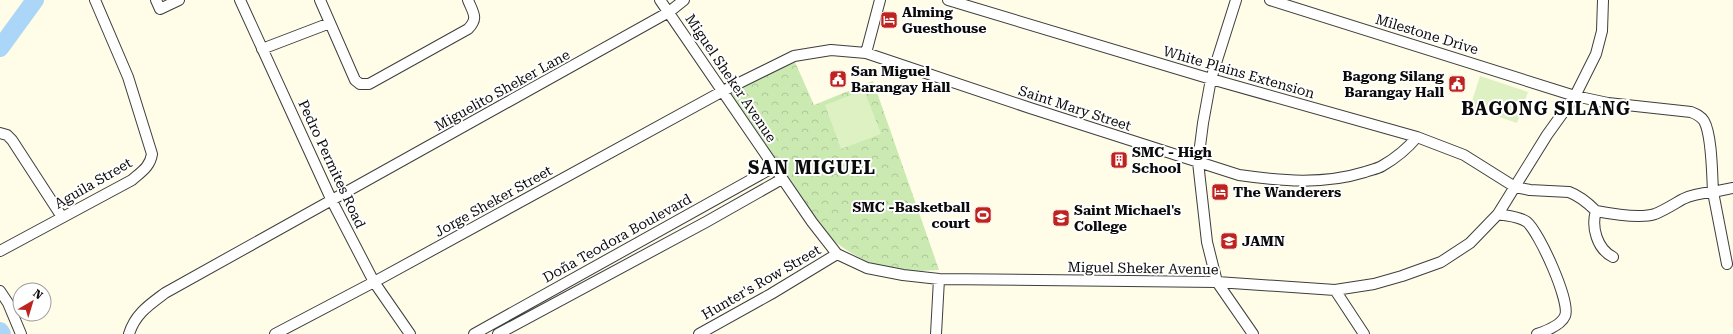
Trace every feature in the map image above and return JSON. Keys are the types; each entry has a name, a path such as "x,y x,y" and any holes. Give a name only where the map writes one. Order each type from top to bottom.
{"street":[{"name":"Aguila Street","path":"0,251 132,180 151,162 152,154 128,77 95,0"},
{"path":"156,0 160,9 179,0"},
{"name":"Pedro Permites Road","path":"240,0 332,201 374,282 410,334"},
{"path":"320,0 355,80 360,84 369,84 468,29 474,23 475,18 468,0"},
{"name":"Miguel Sheker Avenue","path":"660,0 812,222 837,254 867,268 903,275 939,279 1217,282 1335,290 1374,284 1441,262 1470,243 1498,214 1547,135 1575,96 1596,54 1602,31 1603,0"},
{"name":"Miguelito Sheker Lane","path":"128,334 132,324 144,309 166,293 669,12 684,0"},
{"path":"866,53 880,0"},
{"name":"White Plains Extension","path":"948,0 1211,79 1418,137 1464,155 1515,187"},
{"path":"1236,0 1211,79 1203,122 1198,162 1207,242 1217,282 1253,334"},
{"name":"Milestone Drive","path":"1270,0 1575,96 1608,103 1692,112 1704,120 1707,130 1714,192"},
{"path":"262,49 330,23"},
{"name":"Saint Mary Street","path":"722,91 794,56 831,50 866,53 1239,175 1275,180 1315,181 1354,175 1381,167 1404,152 1418,137"},
{"name":"Jorge Sheker Street","path":"275,334 374,282 722,91"},
{"path":"0,133 7,135 12,140 62,217"},
{"name":"Doña Teodora Boulevard","path":"474,334 774,166"},
{"name":"Doña Teodora Boulevard","path":"498,334 706,222 782,179"},
{"path":"1515,187 1530,190 1569,192 1586,201 1596,211 1648,216 1656,214 1691,196 1733,188"},
{"path":"1714,192 1726,264"},
{"path":"1596,211 1594,218 1598,241 1602,250 1613,257"},
{"path":"1498,214 1519,218 1527,222 1535,232 1565,298 1567,311 1565,318 1558,324 1537,334"},
{"name":"Hunter's Row Street","path":"699,334 771,294 837,254"},
{"path":"936,334 939,279"},
{"path":"1335,290 1364,334"},
{"path":"0,291 8,303 21,334"}],"green space":[{"path":"795,62 814,105 873,81 939,270 909,271 873,264 845,249 827,235 729,93"},
{"path":"1480,76 1528,92 1517,123 1470,107"},
{"path":"864,90 881,134 841,149 825,105"}],"waterway":[{"path":"0,48 35,0"}],"place":[{"name":"Alming Guesthouse","path":"889,20"},
{"name":"San Miguel Barangay Hall","path":"838,79"},
{"name":"Bagong Silang Barangay Hall","path":"1457,84"},
{"name":"SMC - High School","path":"1119,160"},
{"name":"The Wanderers","path":"1220,192"},
{"name":"SMC -Basketball court","path":"983,215"},
{"name":"Saint Michael's College","path":"1061,218"},
{"name":"JAMN","path":"1229,241"}],"district":[{"name":"BAGONG SILANG","path":"1546,109"},
{"name":"SAN MIGUEL","path":"812,168"}]}
